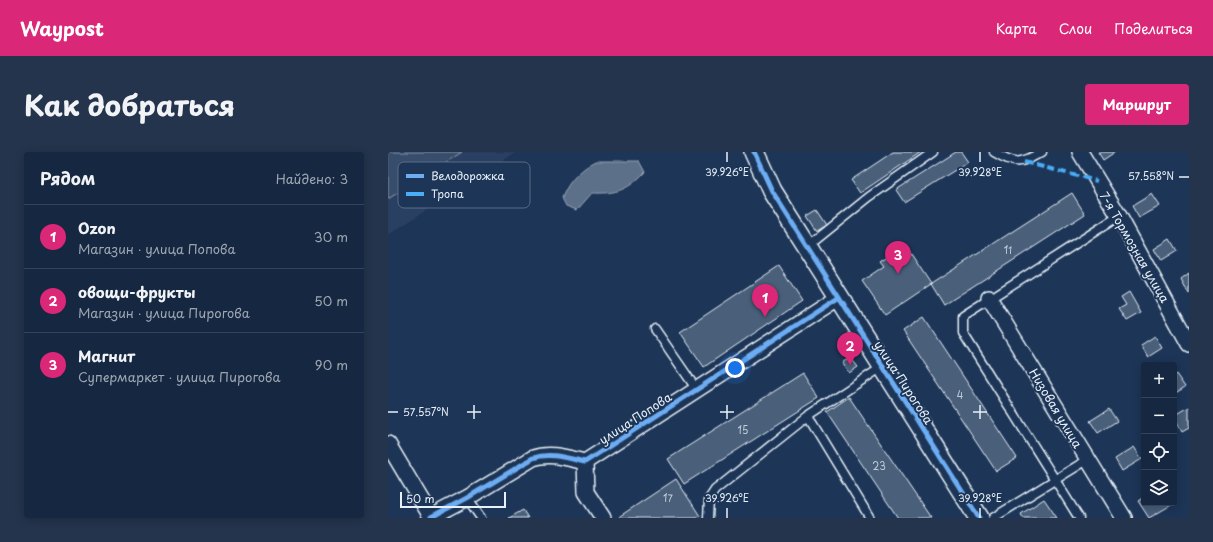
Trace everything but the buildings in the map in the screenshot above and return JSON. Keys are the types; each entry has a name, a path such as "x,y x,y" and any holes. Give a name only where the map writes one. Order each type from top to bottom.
{"street":[{"name":"улица Пирогова","path":"754,152 772,191 807,248 979,518"},
{"name":"7-я Тормозная улица","path":"1080,152 1119,216 1189,344"},
{"name":"улица Попова","path":"585,462 838,298"},
{"name":"Низовая улица","path":"989,298 1087,460 1124,518"},
{"path":"388,444 431,517 467,498 533,458 542,455 585,462 586,492 603,518"}],"lane":[{"path":"807,248 869,197 933,152"},
{"path":"994,152 1008,161 1024,162 1042,152"},
{"path":"1079,518 963,334 963,316 1119,216"},
{"path":"655,329 697,390"},
{"path":"708,518 709,499 716,490 808,416 882,367"},
{"path":"808,416 870,518"},
{"path":"994,518 1087,460"},
{"path":"467,498 481,518"}],"shaded area":[{"path":"388,152 516,152 501,162 398,162 398,208 430,208 388,235"},
{"path":"388,152 462,152 446,162 398,162 398,193 388,199"},
{"path":"596,161 639,161 645,172 633,183 622,190 608,193 592,193 577,210 566,206 562,198 571,181 585,168"}],"marked path":[{"path":"1024,162 1097,181"}],"cycle path":[{"path":"754,152 772,191 979,518"},
{"path":"431,517 467,498 533,458 539,456 552,456 565,457 585,462 838,298"}],"place":[{"name":"Магнит","path":"898,274"},
{"name":"Ozon","path":"765,317"},
{"name":"овощи-фрукты","path":"850,365"}]}
